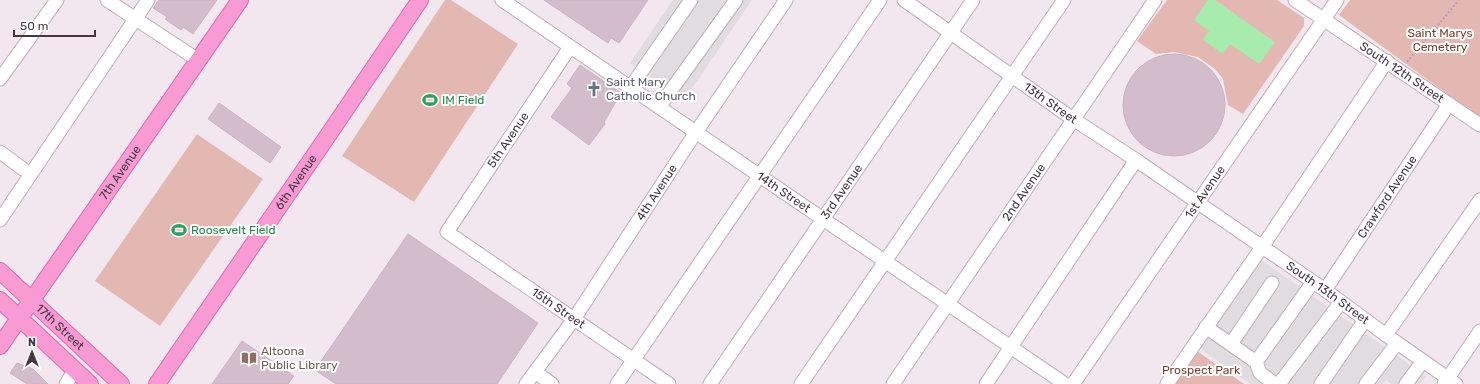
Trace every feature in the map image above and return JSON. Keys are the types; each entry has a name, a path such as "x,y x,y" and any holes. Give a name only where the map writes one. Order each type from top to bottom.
{"main road":[{"name":"7th Avenue","path":"0,346 240,0"},
{"name":"6th Avenue","path":"157,384 321,147 420,0"},
{"name":"17th Street","path":"0,270 121,384"},
{"name":"17th Street","path":"0,300 90,384"}],"street":[{"path":"0,79 57,0"},
{"path":"107,0 198,60"},
{"path":"0,220 148,0"},
{"name":"14th Street","path":"502,0 1065,384"},
{"path":"630,88 691,0"},
{"path":"659,107 736,0"},
{"name":"4th Avenue","path":"526,384 574,319 696,132 786,0"},
{"path":"616,384 880,0"},
{"name":"13th Street","path":"904,0 1198,204"},
{"name":"3rd Avenue","path":"710,384 972,0"},
{"path":"801,384 1064,0"},
{"name":"2nd Avenue","path":"893,384 1155,0"},
{"name":"South 12th Street","path":"1296,0 1480,125"},
{"name":"1st Avenue","path":"1073,384 1337,0"},
{"name":"5th Avenue","path":"446,232 570,47"},
{"path":"1167,384 1387,62"},
{"name":"Crawford Avenue","path":"1325,290 1449,104"},
{"path":"0,152 23,169"},
{"path":"986,384 1136,160"},
{"path":"1386,335 1480,200"},
{"name":"South 13th Street","path":"1198,204 1325,290 1396,343 1423,361 1449,382"},
{"name":"15th Street","path":"446,232 669,384"},
{"path":"1256,362 1313,282"},
{"path":"1231,344 1272,283"},
{"path":"1279,384 1341,302"},
{"path":"1321,384 1366,320"},
{"path":"1206,327 1256,362 1260,373 1275,384"},
{"path":"1449,382 1480,331"},
{"path":"1366,384 1396,343"},
{"path":"1406,384 1423,361"},
{"path":"66,384 75,370"},
{"path":"535,372 552,384"}],"path":[{"path":"1400,71 1459,0"}],"green space":[{"name":"IM Field","path":"445,0 451,0 518,44 414,202 342,156"},
{"path":"1167,0 1277,0 1304,18 1304,26 1243,114 1228,105 1223,79 1215,69 1198,57 1174,52 1156,54 1137,41"},
{"name":"Saint Marys Cemetery","path":"1350,0 1480,0 1480,118 1339,15"},
{"name":"Roosevelt Field","path":"197,134 263,179 160,326 95,281"},
{"name":"Prospect Park","path":"1197,351 1244,384 1173,384"}],"shaded area":[{"path":"673,0 752,0 684,100 630,63"},
{"path":"1208,0 1215,0 1275,42 1259,64 1230,44 1223,54 1203,40 1209,31 1194,20"},
{"path":"1260,259 1426,376 1420,384 1391,384 1386,380 1383,384 1266,384 1263,382 1261,384 1250,384 1198,347"}],"building":[{"path":"159,0 217,0 193,34 183,27 181,30 165,19 167,17 153,8"},
{"path":"544,0 648,0 619,43 611,38 608,43"},
{"path":"1174,54 1194,58 1210,69 1221,85 1225,105 1221,125 1210,141 1194,152 1174,156 1154,152 1138,141 1127,125 1123,105 1127,85 1138,69 1154,58"},
{"path":"580,65 621,93 604,122 605,124 589,145 551,117 572,88 567,84"},
{"path":"219,103 281,147 270,163 208,119"},
{"path":"408,234 538,323 497,384 336,384 315,370"},
{"name":"Altoona Public Library","path":"242,341 294,376 288,384 212,384"},
{"path":"17,363 33,369 48,384 27,384 10,373"}],"place":[{"name":"Saint Mary Catholic Church","path":"594,89"},
{"name":"IM Field","path":"430,100"},
{"name":"Roosevelt Field","path":"179,230"},
{"name":"Altoona Public Library","path":"249,358"}]}
